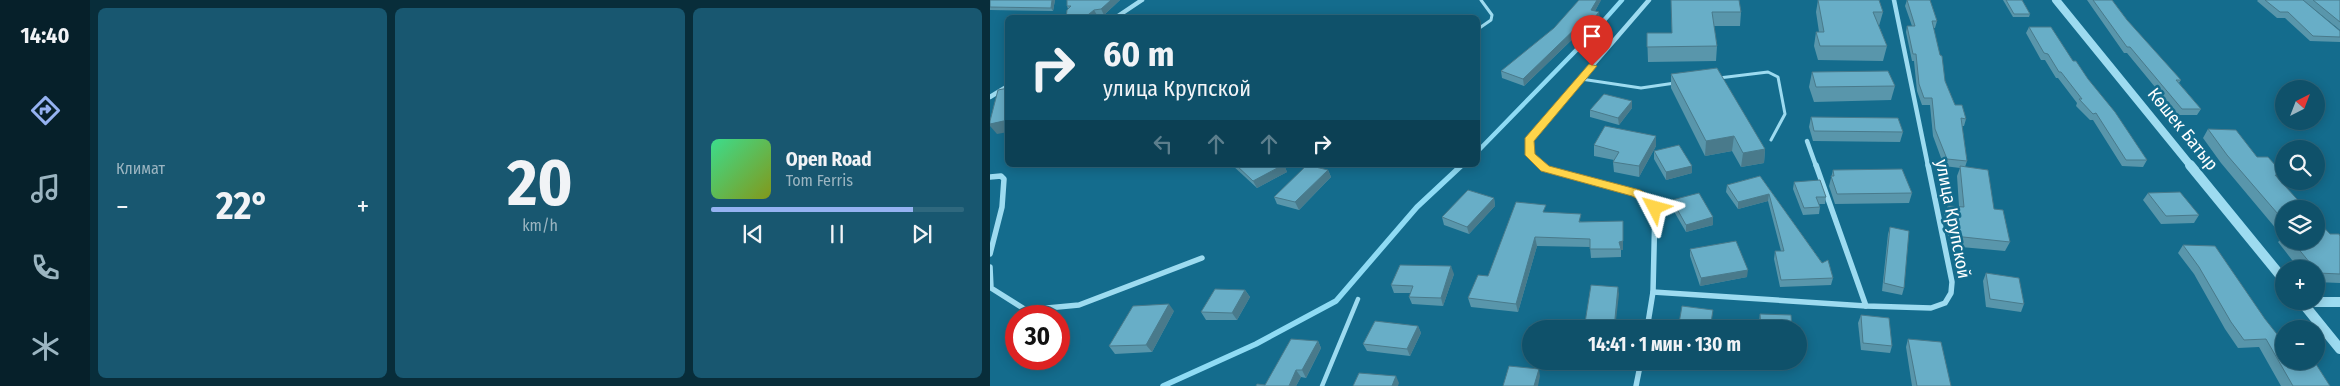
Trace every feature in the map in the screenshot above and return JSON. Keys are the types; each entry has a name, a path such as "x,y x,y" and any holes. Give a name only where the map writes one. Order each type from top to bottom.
{"street":[{"path":"1120,15 1142,0"},
{"path":"1648,320 1653,292 1655,208 1647,199 1636,193 1545,169 1530,155 1528,140 1649,0"},
{"name":"улица Крупской","path":"1653,292 1866,306 1932,308 1945,303 1951,293 1952,282 1894,0"},
{"name":"Көшек Батыр","path":"2056,0 2275,269"},
{"path":"990,97 1005,88"},
{"path":"1807,141 1866,306"},
{"path":"990,176 1001,176 1004,179 1002,207 990,254"},
{"path":"990,267 991,288 1026,310 1079,305 1202,258"},
{"path":"2325,302 2340,302"},
{"path":"2308,310 2340,349"},
{"path":"1636,386 1639,370"}],"lane":[{"path":"1480,28 1491,20 1492,15 1481,0"},
{"path":"1709,79 1768,72 1778,77 1785,114 1770,140"},
{"path":"1581,79 1641,88 1679,82"},
{"path":"1322,386 1358,299"}],"building":[{"path":"990,0 1052,0 1051,8 990,7"},
{"path":"1067,0 1111,0 1101,9 1094,10 1088,15 1066,15 1067,10 1071,6 1067,6"},
{"path":"1579,0 1597,0 1591,10 1599,12 1589,24 1582,22 1523,79 1501,71 1554,28"},
{"path":"1671,0 1739,0 1741,12 1712,12 1717,46 1647,47 1647,33 1672,33"},
{"path":"1818,0 1879,0 1883,12 1873,12 1887,46 1820,46 1816,32 1824,32"},
{"path":"1907,0 1930,0 1937,21 1932,21 1940,55 1942,56 1945,81 1955,105 1962,105 1966,119 1961,118 1967,161 1947,159 1935,129 1932,98 1924,98 1919,84 1916,54 1913,54 1907,26 1915,26"},
{"path":"2006,0 2022,0 2030,14 2014,14"},
{"path":"2093,0 2112,0 2127,20 2181,80 2176,80 2201,109 2182,109 2130,47 2127,47"},
{"path":"2265,0 2303,0 2340,31 2340,37 2313,36 2288,12 2280,12"},
{"path":"2313,0 2340,0 2340,22"},
{"path":"2029,27 2051,27 2073,61 2076,61 2115,112 2147,160 2126,160 2096,113 2093,114 2079,99 2082,99 2061,72 2059,72 2048,54 2044,53"},
{"path":"1717,68 1765,149 1743,153 1734,136 1706,141 1671,74"},
{"path":"1888,71 1895,86 1816,87 1812,72"},
{"path":"1005,89 1005,121 990,124 990,121 998,90"},
{"path":"1604,94 1632,101 1618,118 1590,110"},
{"path":"1811,117 1898,118 1903,132 1814,131"},
{"path":"1605,126 1656,136 1639,166 1613,162 1619,152 1594,145"},
{"path":"2208,129 2236,130 2257,157 2268,157 2275,165 2275,190 2289,190 2298,200 2275,200 2275,211 2227,155"},
{"path":"1679,145 1692,166 1666,172 1654,151"},
{"path":"1960,166 1988,170 1994,209 2003,210 2010,242 1954,236 1948,206 1964,207"},
{"path":"1238,167 1279,167 1253,181"},
{"path":"1305,167 1328,170 1295,202 1274,197"},
{"path":"1902,169 1912,193 1837,194 1831,176 1834,176 1833,170"},
{"path":"1760,176 1822,263 1828,260 1833,278 1781,280 1775,251 1784,251 1769,194 1738,202 1727,185"},
{"path":"1820,180 1826,197 1816,197 1820,207 1804,208 1794,182"},
{"path":"1468,190 1494,198 1467,227 1442,217"},
{"path":"2180,192 2199,215 2166,216 2148,193"},
{"path":"1699,193 1713,217 1686,225 1672,200"},
{"path":"1516,202 1546,205 1543,212 1581,214 1579,222 1623,221 1623,241 1619,242 1621,249 1590,249 1590,239 1535,237 1516,304 1468,298 1478,275 1488,276"},
{"path":"1890,227 1909,231 1904,288 1884,283"},
{"path":"2325,229 2330,234 2339,234 2340,274 2325,273 2325,260 2308,260 2299,250 2325,250"},
{"path":"1736,241 1748,270 1701,278 1690,249"},
{"path":"2183,245 2215,246 2275,332 2275,355 2266,339 2244,340 2231,322 2199,267"},
{"path":"1400,265 1451,266 1441,298 1409,297 1413,286 1391,285"},
{"path":"1986,273 2019,278 2024,304 1990,299"},
{"path":"1591,285 1618,287 1615,320 1585,320"},
{"path":"1215,289 1245,290 1232,313 1201,312"},
{"path":"1169,304 1146,345 1109,346 1133,306"},
{"path":"1682,306 1713,310 1711,320 1680,320"},
{"path":"1760,314 1791,315 1791,320 1760,320"},
{"path":"1861,315 1889,318 1892,346 1863,343"},
{"path":"1375,321 1418,326 1407,349 1363,344"},
{"path":"1291,339 1318,341 1302,370 1296,370 1289,386 1256,386 1257,384 1265,385"},
{"path":"1908,339 1941,342 1951,386 1917,386"},
{"path":"1509,366 1522,367 1522,370 1539,370 1534,386 1503,386"},
{"path":"2284,370 2320,370 2330,386 2293,386"},
{"path":"1359,373 1396,376 1392,386 1353,386"}],"waterway":[{"path":"1480,149 1591,35 1622,0"},
{"path":"1163,386 1256,344 1336,301 1417,207 1460,167"}],"route":[{"path":"1592,66 1528,140 1530,155 1545,169 1636,193 1647,199 1655,208"}]}
